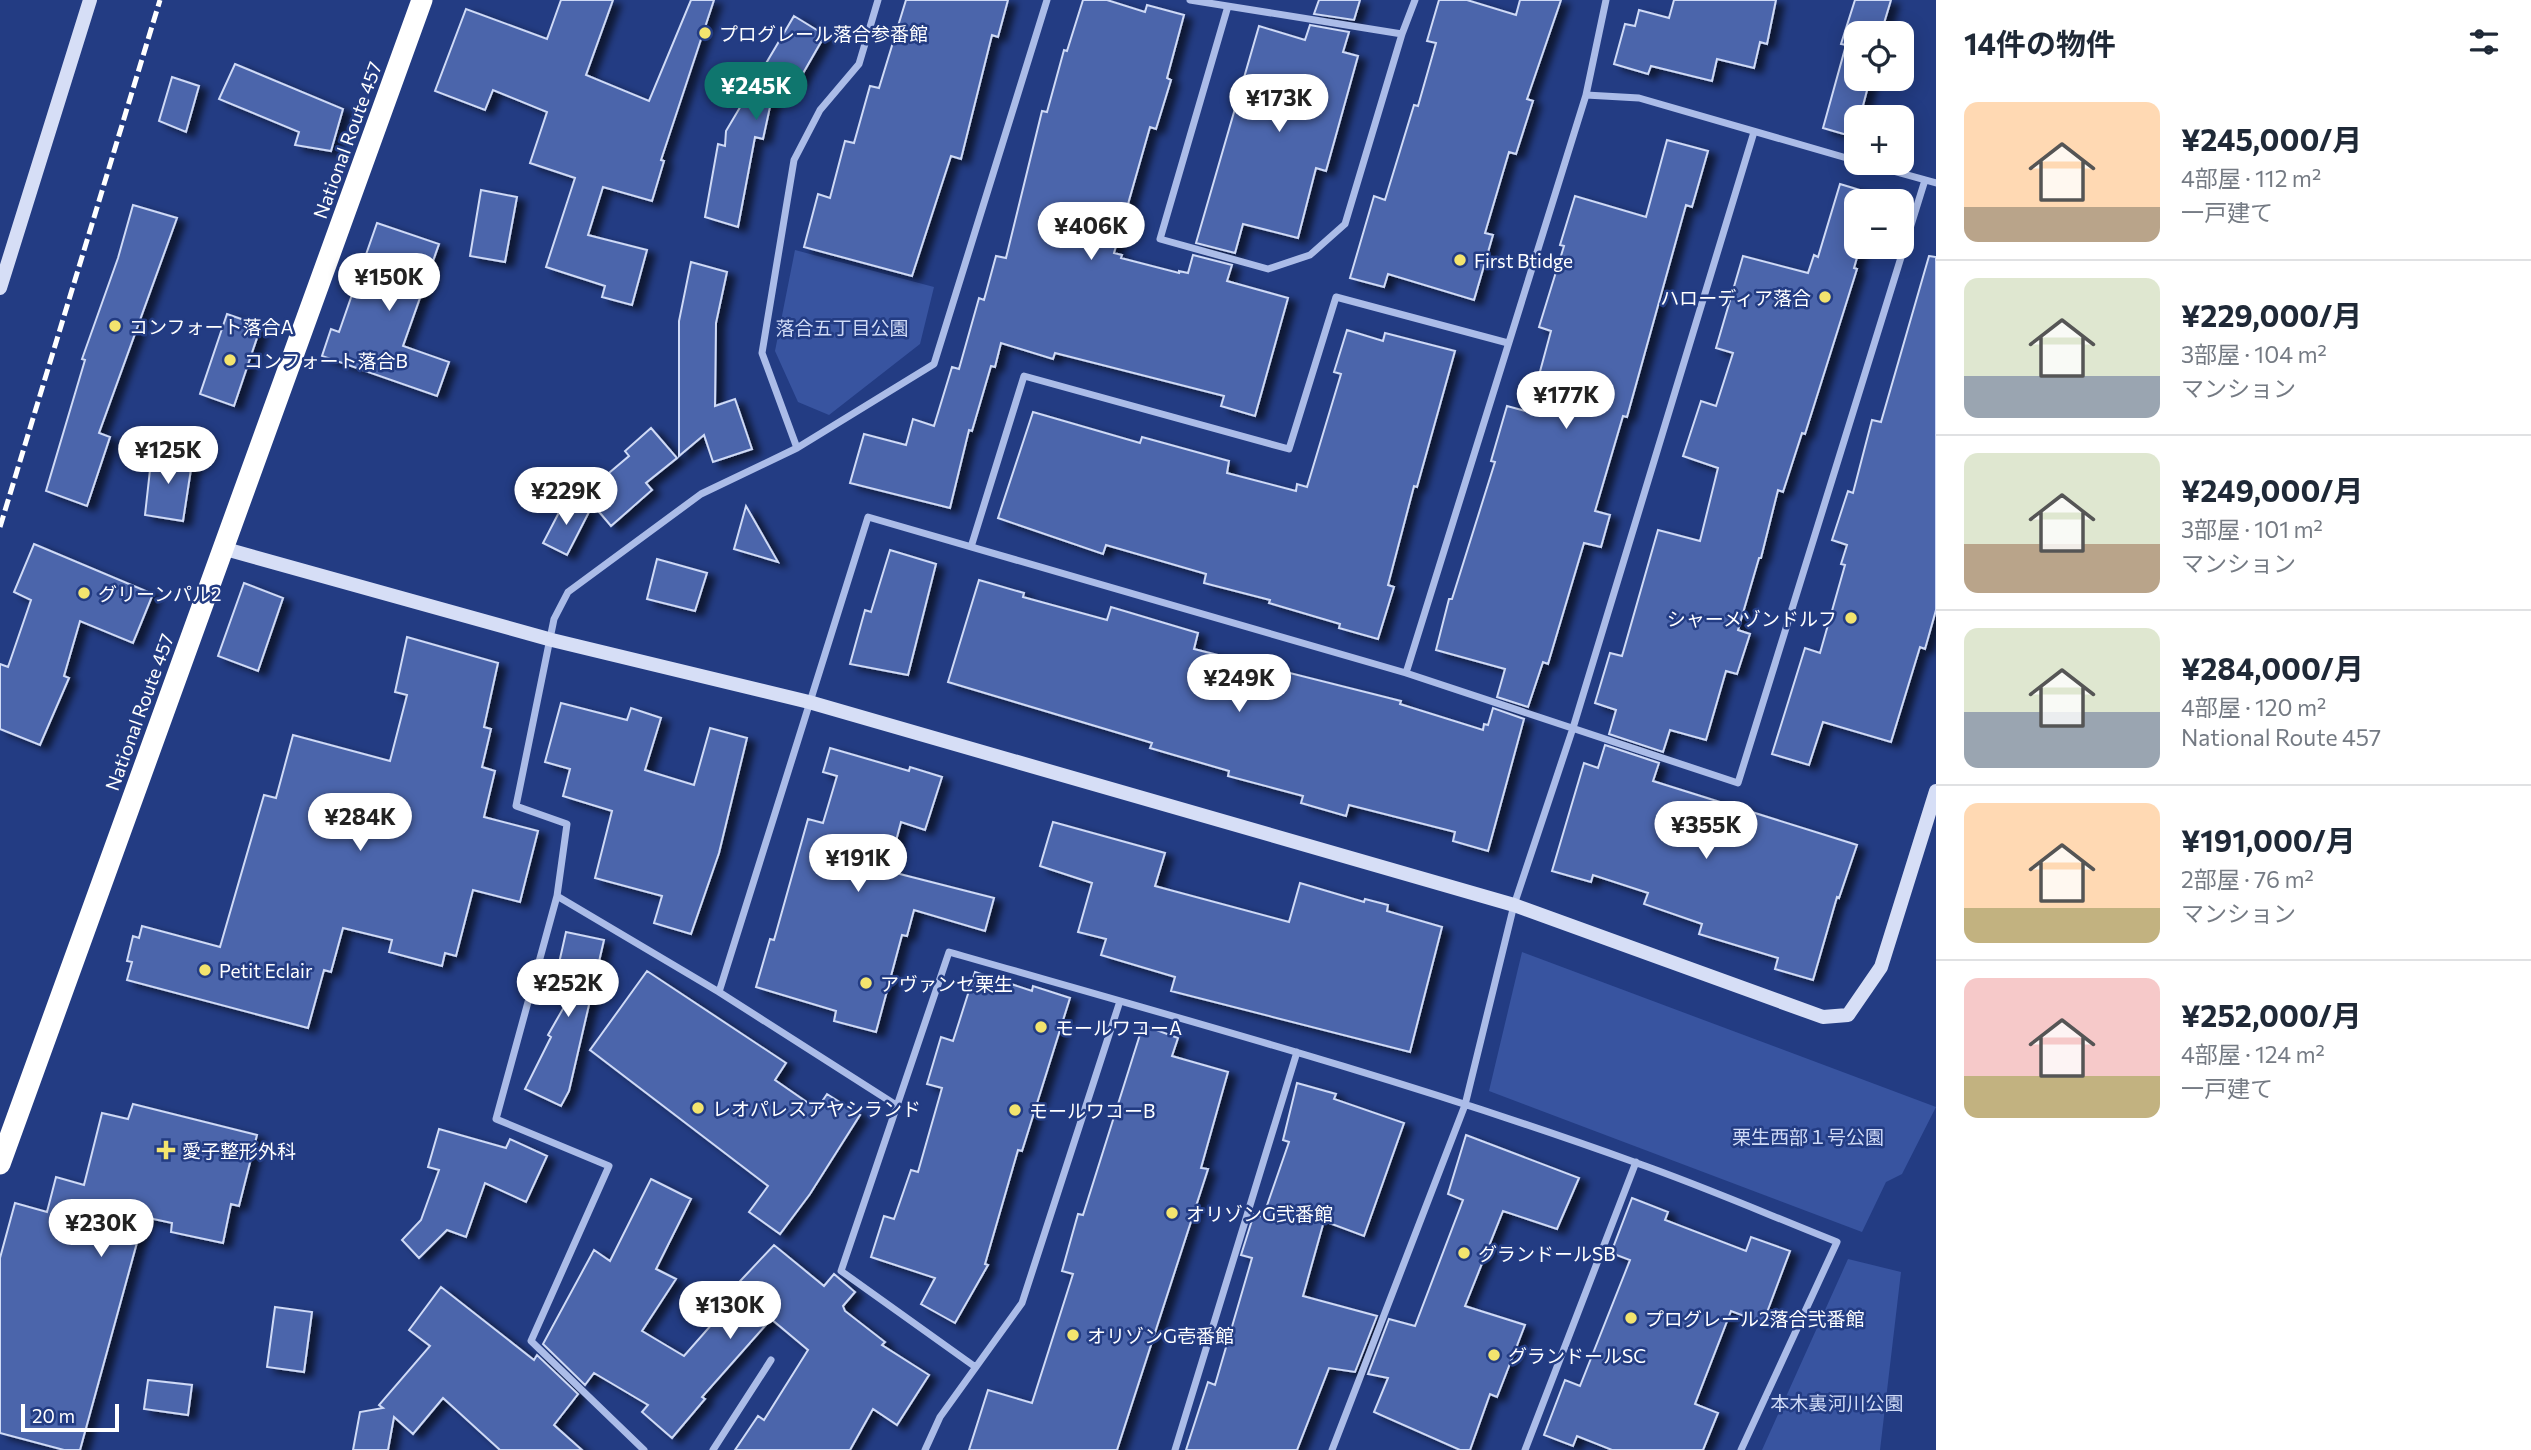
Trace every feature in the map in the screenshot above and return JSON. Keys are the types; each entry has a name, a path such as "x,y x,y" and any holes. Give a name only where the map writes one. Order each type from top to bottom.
{"highway":[{"name":"National Route 457","path":"0,1164 422,0"}],"street":[{"path":"0,288 90,0"},
{"path":"797,448 762,353 794,160 820,110 859,64 878,0"},
{"path":"644,1450 531,1341 610,1166 496,1119 557,896 567,824 516,806 552,640 554,619 568,592 701,495 797,448 934,364 1047,0"},
{"path":"1190,0 1402,34"},
{"path":"1228,6 1160,239 1268,269 1310,255 1345,224 1402,34 1415,0"},
{"path":"1406,673 1586,95 1606,0"},
{"path":"1586,95 1639,97 1844,157"},
{"path":"1332,1450 1465,1105 1514,905 1573,728 1754,132"},
{"path":"1907,175 1936,183"},
{"path":"719,992 867,517 1406,673 1738,783 1925,180"},
{"path":"971,547 1024,376 1289,449 1336,297 1508,343"},
{"path":"222,548 552,640 809,702 1514,905 1823,1017 1848,1015 1881,967 1932,815 1936,791"},
{"path":"557,896 719,992 896,1105"},
{"path":"974,1366 841,1271 949,951 1297,1052 1465,1105 1636,1162 1837,1242 1741,1450"},
{"path":"925,1450 940,1417 974,1366 1023,1303 1120,1001"},
{"path":"1175,1450 1297,1052"},
{"path":"1525,1450 1636,1162"},
{"path":"713,1450 771,1360"}],"green space":[{"name":"落合五丁目公園","path":"795,250 934,287 920,344 829,415 798,402 775,351"},
{"name":"栗生西部１号公園","path":"1522,952 1936,1107 1902,1174 1886,1182 1862,1232 1489,1091"},
{"name":"本木裏河川公園","path":"1848,1259 1901,1272 1880,1450 1762,1450"}],"building":[{"path":"561,0 613,0 586,75 649,101 691,0 714,0 661,160 664,161 652,201 603,187 588,235 647,250 632,305 602,297 605,286 546,267 575,178 530,163 547,112 493,90 485,110 435,91 466,9 547,39"},
{"path":"906,0 1008,0 998,37 992,35 961,159 951,156 912,276 804,247 818,194 830,198 845,141 854,143 870,86 879,88"},
{"path":"1083,0 1107,0 1145,12 1147,5 1184,15 1167,78 1171,80 1156,129 1150,127 1114,253 1122,255 1121,258 1179,273 1188,273 1193,255 1232,265 1227,281 1288,298 1255,416 1221,406 1224,396 1055,353 1053,359 1001,343 995,367 991,366 972,431 969,430 950,508 850,483 864,434 906,445 913,419 934,426 952,367 959,369 979,298 984,300 996,256 1006,258 1042,111 1047,112 1064,50 1067,51"},
{"path":"1319,0 1360,0 1354,20 1314,14"},
{"path":"1439,0 1467,0 1516,15 1520,0 1561,0 1527,99 1533,101 1516,154 1509,152 1485,233 1493,235 1474,300 1388,274 1384,287 1350,278 1374,196 1385,200 1414,105 1418,106 1436,43 1427,41"},
{"path":"1674,0 1776,0 1767,44 1760,42 1754,68 1717,59 1712,81 1651,66 1648,74 1614,64 1625,24 1635,26 1639,10 1669,18"},
{"path":"1855,0 1891,0 1885,21 1848,21"},
{"path":"794,16 825,35 798,82 778,70 763,139 755,137 738,227 705,217 718,144 725,146 726,131"},
{"path":"1310,25 1349,32 1343,52 1358,56 1326,171 1316,168 1298,238 1243,224 1235,253 1196,243 1259,26 1305,40"},
{"path":"1844,52 1844,91 1867,91 1863,105 1844,105 1844,134 1823,128"},
{"path":"235,64 343,109 331,151 295,145 299,132 219,99"},
{"path":"172,77 199,86 186,132 159,121"},
{"path":"1667,140 1708,151 1692,207 1686,205 1627,417 1623,416 1595,511 1610,515 1601,547 1584,543 1548,664 1543,662 1528,707 1497,697 1505,669 1436,650 1449,599 1452,599 1495,462 1491,461 1507,406 1529,412 1551,331 1539,327 1564,246 1560,245 1575,196 1646,217"},
{"path":"1840,184 1856,189 1844,189 1844,259 1857,259 1854,268 1857,269 1805,434 1802,433 1783,492 1778,490 1761,558 1738,630 1750,634 1737,674 1726,671 1706,740 1670,730 1663,752 1609,734 1616,710 1595,703 1610,653 1622,656 1658,530 1700,541 1718,468 1683,456 1701,401 1716,406 1733,353 1716,348 1743,256 1808,273 1814,255 1818,257"},
{"path":"481,190 517,197 505,262 470,256"},
{"path":"133,205 177,218 99,433 110,437 87,506 46,491 85,360 82,359 118,258"},
{"path":"377,223 439,244 403,346 449,362 437,396 322,356 331,329 339,332"},
{"path":"1929,256 1936,257 1936,610 1925,649 1920,647 1891,742 1823,722 1809,765 1772,754 1805,648 1820,653 1845,565 1841,564 1847,545 1832,540 1848,491 1853,493 1872,420 1881,422"},
{"path":"691,262 727,272 716,323 715,406 735,399 752,449 713,462 704,435 679,456 679,321"},
{"name":"コンフォート落合B","path":"227,314 261,326 234,406 200,394"},
{"path":"1347,330 1383,341 1385,333 1455,351 1417,487 1414,486 1388,585 1394,587 1378,639 1339,628 1340,624 1269,603 1270,600 1204,583 1206,574 1106,545 1103,554 998,518 1033,412 1140,443 1142,437 1229,461 1227,473 1296,491 1297,484 1307,487 1341,374 1334,372"},
{"path":"651,428 677,458 646,483 652,490 611,526 584,494 629,456 625,451"},
{"path":"152,452 193,456 183,521 145,515"},
{"path":"566,499 589,512 567,555 543,543"},
{"path":"746,506 778,562 734,549"},
{"path":"34,544 153,594 133,643 80,621 64,676 69,678 40,745 0,729 0,664 8,667 31,600 14,592"},
{"path":"890,550 936,564 908,675 850,664 865,610 871,612"},
{"path":"657,559 707,573 695,611 647,599"},
{"path":"979,580 1024,593 1023,597 1107,620 1111,607 1198,633 1194,649 1401,701 1400,704 1483,730 1484,724 1488,725 1493,708 1524,719 1488,851 1453,841 1455,832 1349,805 1346,816 1301,803 1303,796 1228,776 1229,771 1150,748 1152,743 948,682"},
{"path":"244,583 283,598 258,671 218,656"},
{"path":"407,637 498,663 484,727 491,729 482,767 495,771 484,817 538,831 520,902 473,890 456,956 445,953 442,966 389,952 392,940 343,928 331,972 324,970 308,1028 127,980 132,962 127,961 133,936 139,938 142,926 220,947 264,795 276,798 293,735 390,761 407,695 395,692"},
{"path":"561,703 627,720 631,708 661,718 645,770 694,785 710,728 747,738 719,853 691,934 654,923 662,896 595,878 612,811 563,796 570,769 545,762"},
{"path":"1605,745 1659,763 1653,781 1857,845 1839,898 1837,897 1813,980 1775,969 1778,958 1699,934 1702,924 1644,904 1648,893 1593,875 1591,882 1552,871 1584,763 1598,768"},
{"path":"830,748 909,771 910,767 942,777 925,830 901,822 888,871 994,898 985,931 914,910 907,936 902,935 876,1032 834,1021 836,1011 756,987 770,939 774,940 808,819 823,823 837,776 823,772"},
{"path":"1053,822 1165,853 1155,886 1289,922 1300,883 1364,902 1365,899 1388,905 1387,911 1442,927 1410,1052 1171,991 1175,977 1101,955 1106,939 1078,932 1092,883 1040,866"},
{"path":"566,932 604,940 569,1091 561,1106 525,1089 551,1037 548,1035 576,986 555,981"},
{"path":"647,971 786,1063 775,1080 817,1109 827,1094 860,1115 810,1194 780,1234 749,1212 768,1186 590,1050"},
{"path":"975,972 1032,991 1033,986 1070,998 1022,1151 1018,1150 985,1264 988,1265 955,1323 921,1304 935,1278 871,1257 884,1216 894,1219 911,1170 918,1172 942,1088 927,1084 941,1037 953,1041"},
{"path":"1143,1025 1178,1038 1172,1056 1228,1072 1201,1168 1208,1169 1117,1450 969,1450 988,1390 1032,1403 1073,1274 1062,1271 1078,1214 1083,1215"},
{"path":"1297,1083 1336,1094 1334,1099 1404,1123 1364,1236 1324,1221 1303,1296 1377,1316 1355,1372 1329,1368 1297,1450 1186,1450 1208,1382 1215,1385 1252,1258 1241,1255 1254,1214 1263,1217 1289,1142 1283,1140"},
{"path":"133,1104 257,1135 239,1206 231,1204 223,1243 171,1232 172,1223 144,1217 80,1450 64,1450 0,1433 0,1258 15,1203 47,1212 56,1177 84,1185 102,1113 128,1119"},
{"path":"439,1129 506,1148 510,1139 547,1156 526,1202 485,1183 466,1237 447,1230 419,1258 402,1240 421,1220 439,1170 428,1167"},
{"path":"1466,1135 1579,1178 1557,1229 1503,1211 1465,1306 1525,1325 1497,1397 1490,1394 1470,1450 1460,1450 1374,1412 1388,1378 1368,1374 1389,1319 1415,1326 1463,1200 1448,1194"},
{"path":"651,1179 691,1199 656,1269 676,1279 642,1331 684,1356 720,1315 712,1311 774,1245 824,1286 834,1274 855,1292 843,1306 845,1311 885,1342 882,1345 929,1375 897,1425 873,1409 850,1450 735,1450 758,1416 764,1420 808,1350 771,1319 702,1397 705,1399 672,1438 642,1412 648,1405 594,1373 585,1385 543,1344 594,1250 610,1261"},
{"path":"1632,1198 1668,1212 1665,1220 1746,1251 1751,1237 1790,1251 1763,1323 1731,1311 1695,1404 1718,1413 1703,1450 1612,1450 1577,1436 1573,1446 1544,1435 1565,1380 1580,1386 1630,1260 1611,1253"},
{"path":"441,1287 534,1360 537,1355 578,1394 554,1425 582,1450 500,1450 443,1398 413,1434 394,1417 388,1450 353,1450 360,1412 383,1408 379,1405 430,1346 409,1330"},
{"path":"275,1307 312,1312 304,1372 267,1367"},
{"path":"148,1380 192,1385 188,1415 144,1409"}],"railway":[{"path":"0,527 160,0"}],"place":[{"name":"プログレール落合参番館","path":"705,33"},
{"name":"First Btidge","path":"1460,260"},
{"name":"ハローディア落合","path":"1825,297"},
{"name":"コンフォート落合A","path":"115,326"},
{"name":"コンフォート落合B","path":"230,360"},
{"name":"グリーンパル2","path":"84,593"},
{"name":"シャーメゾンドルフ","path":"1851,618"},
{"name":"Petit Eclair","path":"205,970"},
{"name":"アヴァンセ栗生","path":"866,983"},
{"name":"モールワコーA","path":"1041,1027"},
{"name":"レオパレスアヤシランド","path":"698,1108"},
{"name":"モールワコーB","path":"1015,1110"},
{"name":"愛子整形外科","path":"166,1150"},
{"name":"オリゾンG弐番館","path":"1172,1213"},
{"name":"グランドールSB","path":"1464,1253"},
{"name":"プログレール2落合弐番館","path":"1631,1318"},
{"name":"オリゾンG壱番館","path":"1073,1335"},
{"name":"グランドールSC","path":"1494,1355"}]}
